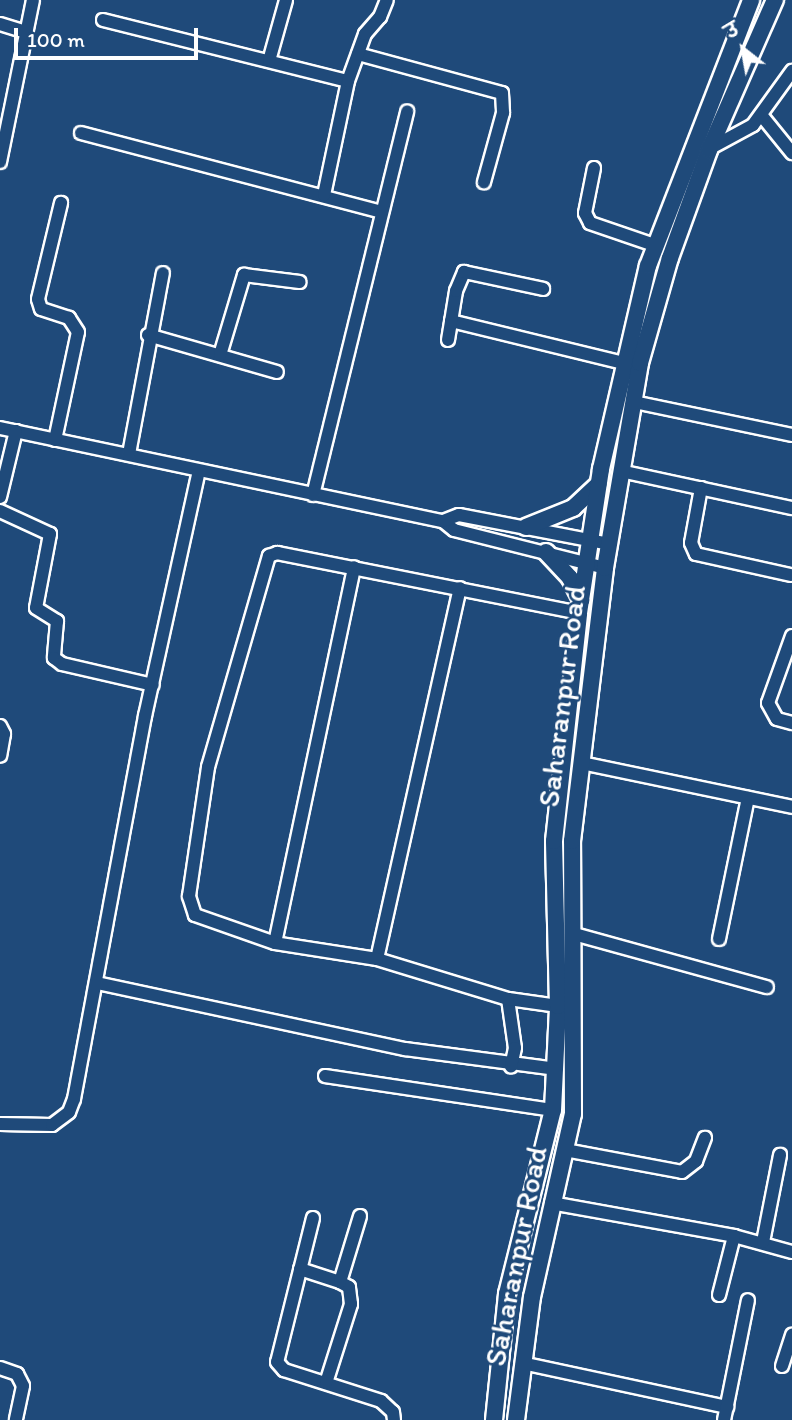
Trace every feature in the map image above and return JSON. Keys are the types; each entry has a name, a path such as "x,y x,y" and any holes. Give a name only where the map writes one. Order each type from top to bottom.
{"main road":[{"name":"Saharanpur Road","path":"494,1420 507,1294 553,1111 558,1006 554,841 580,606 599,484 623,363 657,246 751,0"},
{"name":"Saharanpur Road","path":"516,1420 523,1363 551,1203 565,1150 576,1070 572,841 605,568 625,472 634,402 670,258 709,150 775,0"},
{"path":"526,527 573,508 599,484"},
{"path":"545,552 570,578 580,606"},
{"path":"554,841 572,841"}],"street":[{"path":"0,162 33,0"},
{"path":"269,61 286,0"},
{"path":"324,195 348,81 358,54 387,0"},
{"path":"103,20 348,81"},
{"path":"0,24 27,32"},
{"path":"358,54 502,93 503,113 484,182"},
{"path":"690,155 709,150 746,130 762,116 792,71"},
{"path":"313,495 407,111"},
{"path":"762,116 792,153"},
{"path":"81,133 382,212"},
{"path":"594,168 585,214 590,223 657,246"},
{"path":"55,440 78,332 69,318 41,309 38,299 61,203"},
{"path":"448,340 464,272 543,289"},
{"path":"129,454 148,335 163,273"},
{"path":"220,355 244,275 300,282"},
{"path":"451,321 623,363"},
{"path":"148,335 277,372"},
{"path":"634,402 792,435"},
{"path":"0,428 443,521 454,530 605,568"},
{"path":"0,497 16,431"},
{"path":"0,1124 42,1126 69,1112 97,983 153,685 199,471"},
{"path":"625,472 792,508"},
{"path":"701,488 691,542 696,554 791,575"},
{"path":"0,511 50,534 36,608 57,621 54,658 62,664 153,685"},
{"path":"443,521 459,514 610,544"},
{"path":"558,1006 508,999 377,959 275,943 191,911 208,767 269,556 277,553 460,588 580,606"},
{"path":"275,943 354,568"},
{"path":"377,959 460,588"},
{"path":"792,636 768,703 777,719 792,723"},
{"path":"0,726 4,734 0,756"},
{"path":"582,763 792,806"},
{"path":"719,939 748,798"},
{"path":"574,934 767,987"},
{"path":"97,983 306,1030 511,1067 557,1069"},
{"path":"508,999 515,1048 511,1067"},
{"path":"325,1076 553,1111"},
{"path":"565,1150 682,1171 696,1161 705,1138"},
{"path":"763,1242 780,1155"},
{"path":"551,1203 734,1236 792,1252"},
{"path":"340,1282 360,1216"},
{"path":"313,1218 276,1362 284,1370 386,1403 394,1420"},
{"path":"719,1295 734,1236"},
{"path":"300,1269 349,1287 352,1298 326,1383"},
{"path":"523,1363 725,1414 748,1300"},
{"path":"782,1366 792,1335"},
{"path":"0,1368 17,1374 23,1386 16,1420"}]}
